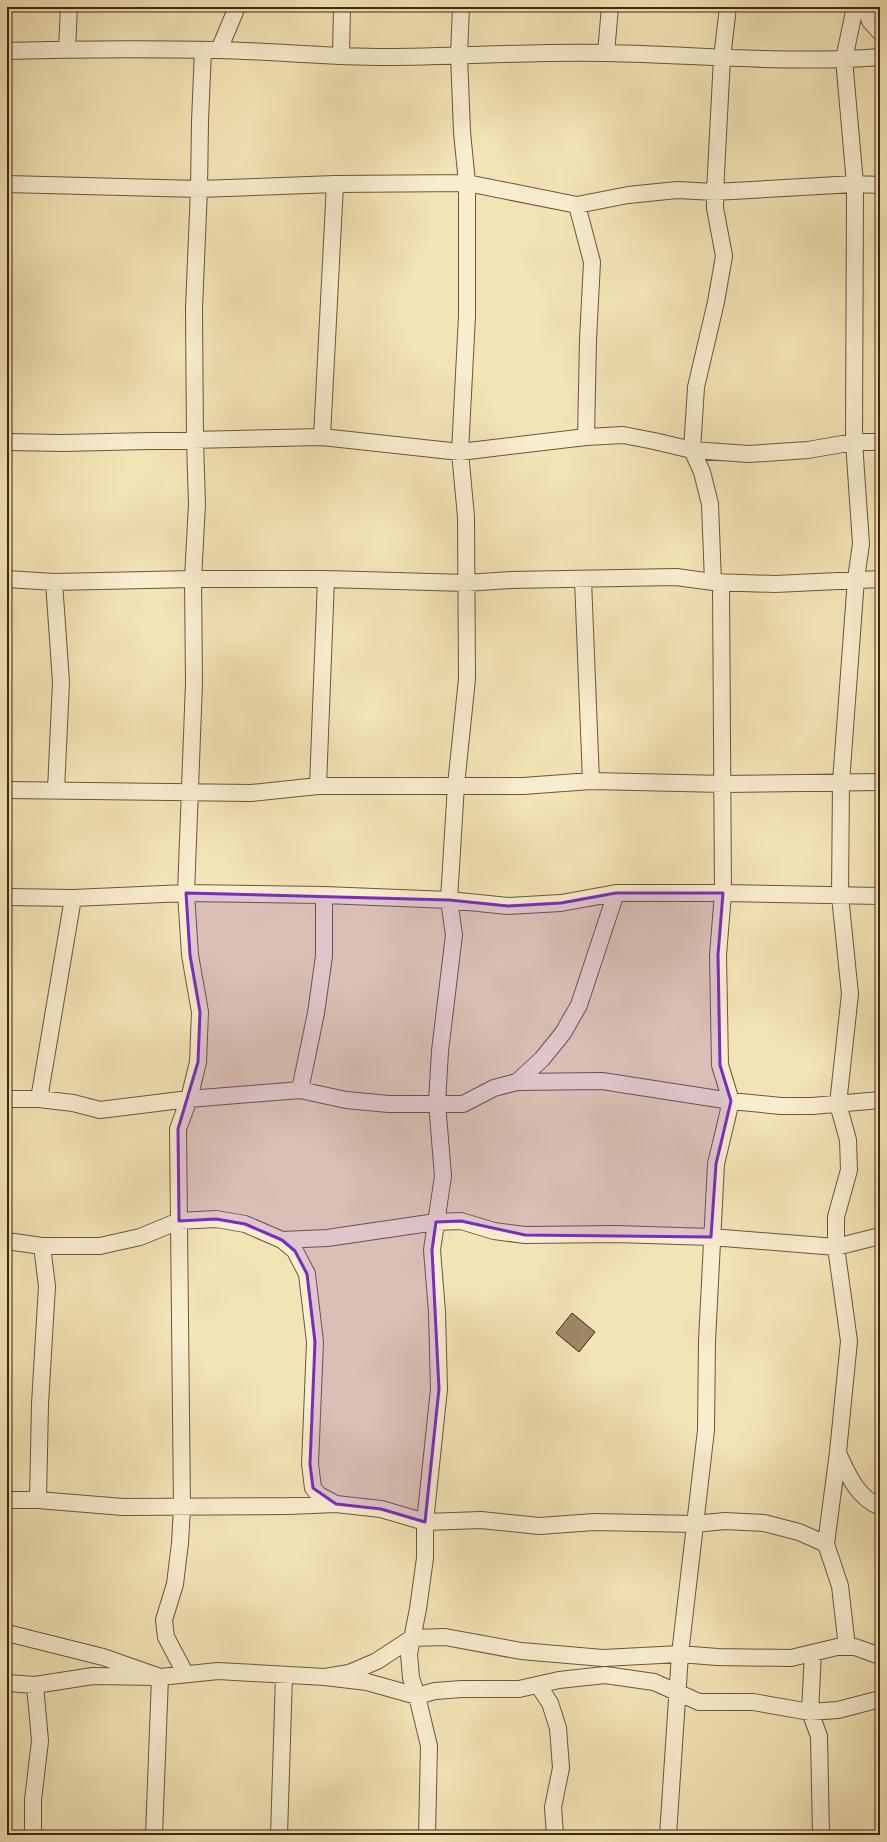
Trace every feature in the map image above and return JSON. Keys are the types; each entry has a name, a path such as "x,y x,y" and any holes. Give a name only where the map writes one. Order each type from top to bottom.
{"street":[{"path":"67,49 69,7"},
{"path":"219,50 236,7"},
{"path":"341,56 342,7"},
{"path":"427,1835 429,1746 411,1672 409,1654 425,1558 425,1522 439,1390 437,1312 432,1250 443,1176 437,1103 440,1051 454,935 449,900 456,786 467,679 466,517 460,452 467,316 467,183 462,132 459,54 461,7"},
{"path":"606,52 610,7"},
{"path":"668,1835 680,1654 706,1430 707,1341 716,1164 731,1101 720,1065 718,955 724,893 724,784 717,582 710,504 702,472 692,450 696,387 716,302 724,256 715,208 715,192 722,58 728,7"},
{"path":"847,1647 840,1586 826,1544 838,1452 849,1341 836,1247 836,1217 848,1170 848,1140 838,1104 850,994 840,896 841,782 856,579 861,544 854,442 856,184 844,60 855,7"},
{"path":"865,7 870,21 880,32"},
{"path":"7,51 67,49 219,50 341,56 606,52 722,58 844,60 880,57"},
{"path":"185,1673 166,1637 164,1620 175,1584 180,1543 182,1508 178,1129 189,1099 198,1062 200,1012 190,955 186,893 194,684 193,579 197,504 194,441 194,308 203,50"},
{"path":"7,184 199,189 335,184 467,183 577,205 628,195 677,190 715,192 856,184 880,185"},
{"path":"322,437 335,184"},
{"path":"577,205 592,262 588,340 586,437"},
{"path":"7,442 62,443 194,441 322,437 460,452 586,437 623,435 692,450 748,454 808,450 854,442 880,442"},
{"path":"7,579 54,582 326,578 466,584 511,580 583,580 676,577 717,582 775,584 880,579"},
{"path":"318,786 326,578"},
{"path":"583,580 591,781"},
{"path":"54,582 61,682 56,790"},
{"path":"7,790 250,793 318,786 523,786 591,781 724,784 880,782"},
{"path":"7,896 73,898 186,893 324,895 449,900 516,906 561,903 616,893 724,893 880,896"},
{"path":"517,1082 542,1059 564,1033 579,1005 616,893"},
{"path":"300,1090 316,1014 324,956 324,895"},
{"path":"39,1099 73,898"},
{"path":"7,1099 39,1099 100,1110 189,1099 300,1090 346,1100 389,1104 463,1104 494,1088 517,1082 602,1081 731,1101 781,1106 838,1104 880,1100"},
{"path":"7,1241 42,1246 100,1246 140,1237 179,1221 216,1220 245,1224 282,1240 295,1251 307,1274 315,1342 310,1464 313,1488 319,1495 336,1504"},
{"path":"282,1240 327,1238 436,1222 461,1221 494,1231 526,1235 616,1234 712,1237 836,1247 880,1236"},
{"path":"38,1500 41,1397 47,1286 42,1246"},
{"path":"838,1452 848,1475 858,1492 880,1507"},
{"path":"7,1500 38,1500 123,1507 182,1508 336,1504 381,1509 425,1522 481,1520 539,1526 594,1522 694,1524 725,1521 764,1523 799,1532 826,1544"},
{"path":"7,1633 97,1655 160,1676"},
{"path":"325,1677 348,1672 377,1661 412,1638 445,1637 521,1651 603,1658 680,1654 754,1658 791,1658 837,1647 855,1647 880,1656"},
{"path":"814,1653 810,1712 819,1736 821,1835"},
{"path":"7,1683 35,1685 93,1676 160,1676 218,1671 284,1676 325,1677 367,1682 417,1696 435,1691 462,1689 519,1689 559,1680 605,1675 654,1682 699,1702 753,1702 810,1712 838,1710 880,1699"},
{"path":"154,1835 160,1676"},
{"path":"279,1835 284,1676"},
{"path":"33,1835 33,1800 40,1741 35,1685"},
{"path":"538,1685 550,1702 558,1728 561,1768 553,1807 556,1835"}],"highlighted area":[{"path":"186,893 449,900 508,906 561,903 616,893 723,893 718,955 720,1065 731,1101 716,1164 711,1237 525,1235 461,1221 436,1222 432,1250 439,1389 425,1522 381,1509 336,1504 313,1488 310,1464 315,1342 307,1274 295,1251 282,1240 245,1224 216,1219 179,1221 178,1129 198,1062 200,1012 190,955"}],"building":[{"path":"572,1313 595,1332 579,1352 556,1333"}]}
